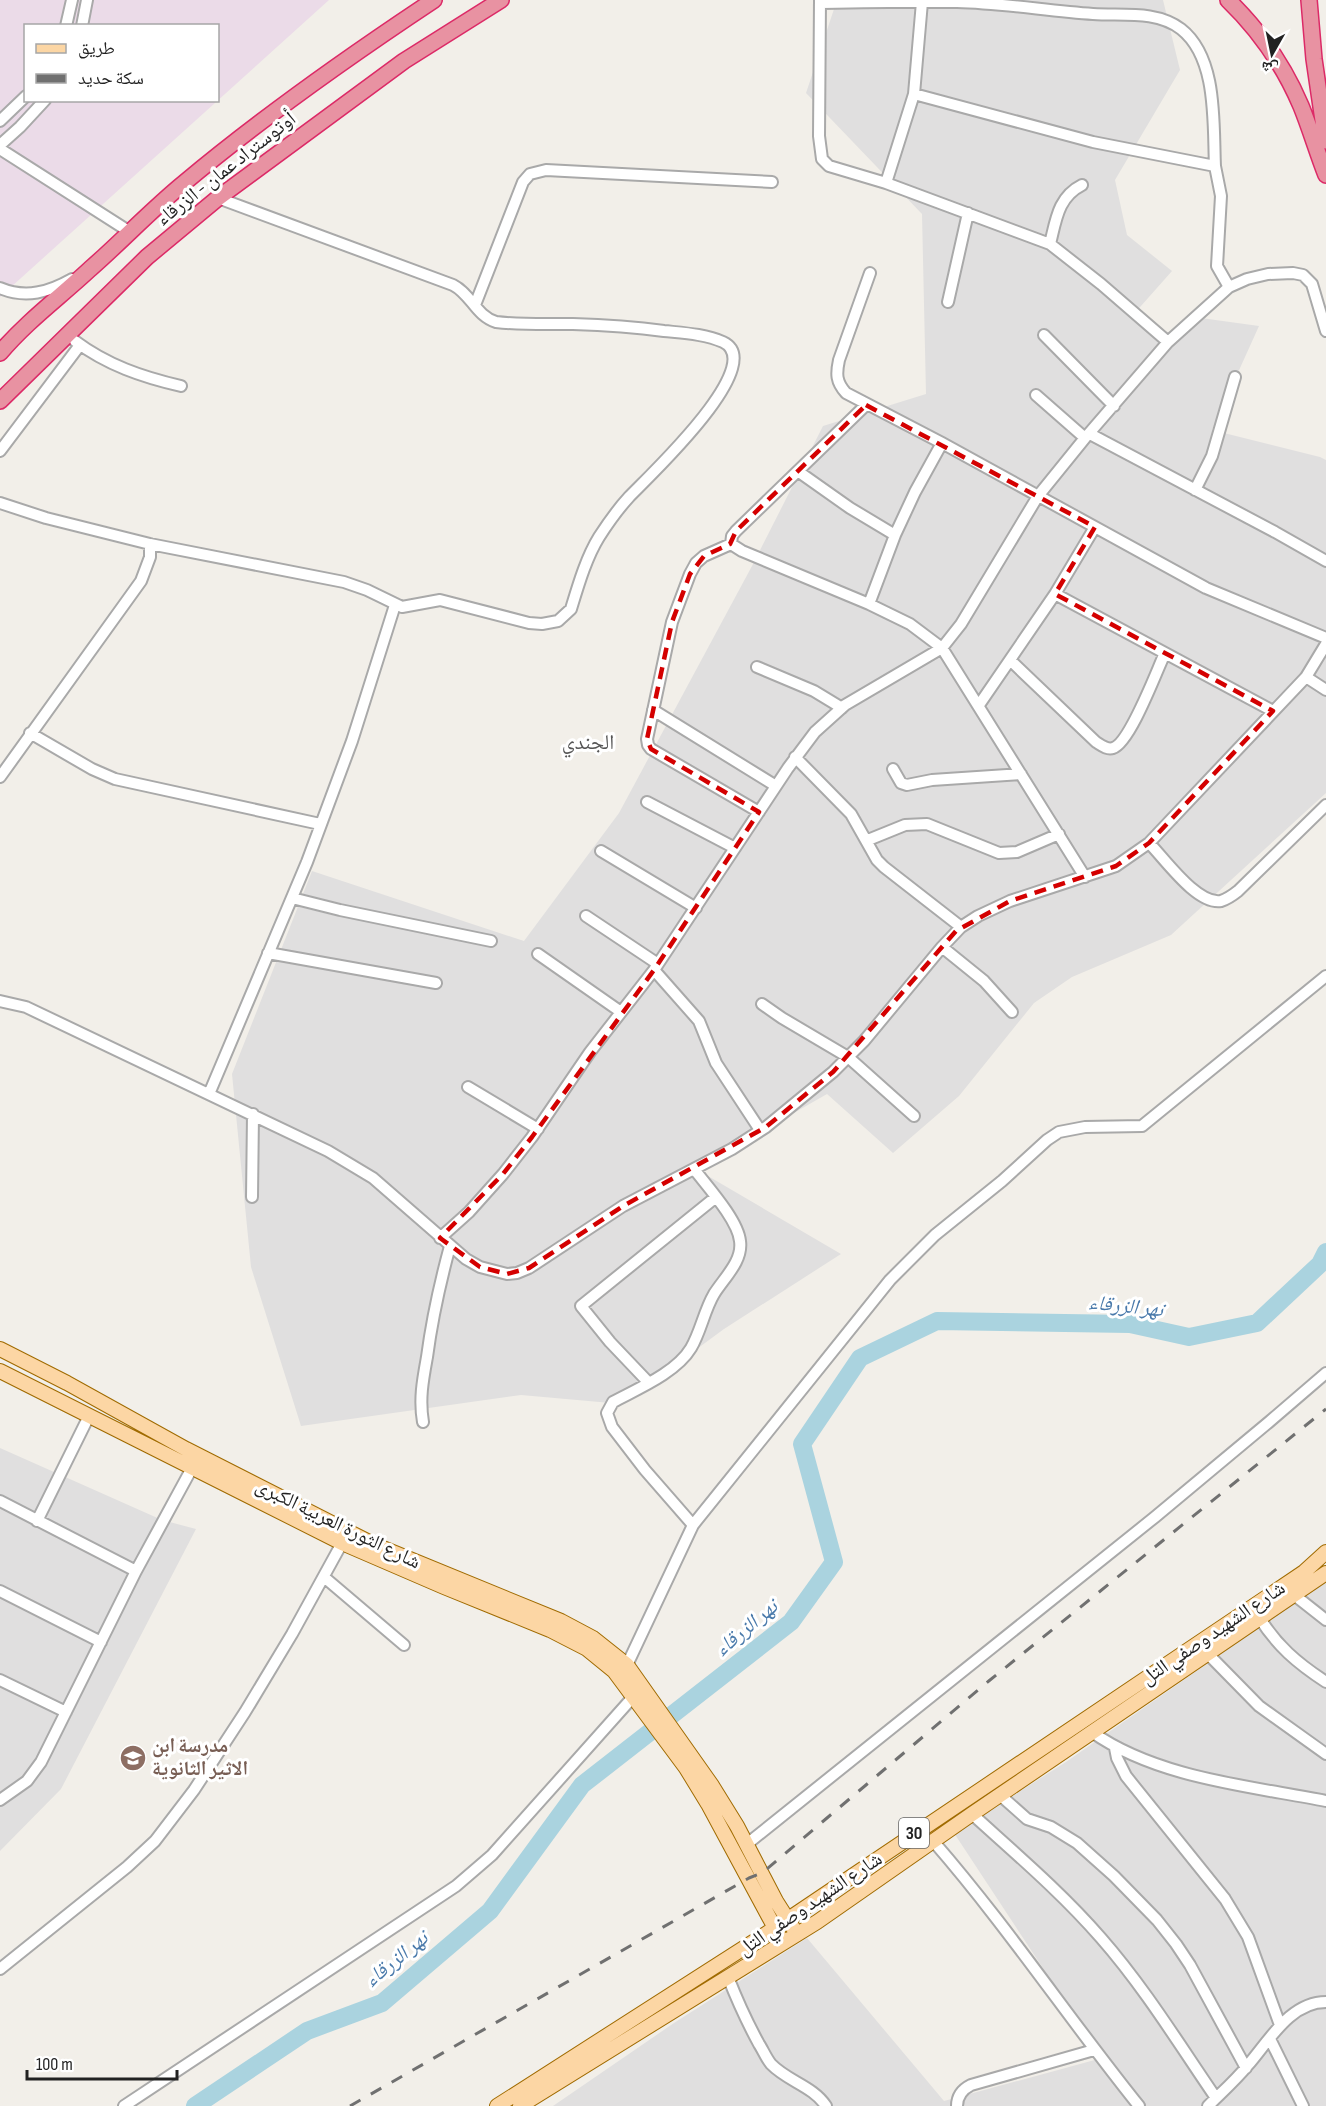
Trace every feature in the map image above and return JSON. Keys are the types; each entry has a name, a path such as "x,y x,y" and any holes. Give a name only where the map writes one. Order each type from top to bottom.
{"highway":[{"name":"أوتوستراد عمان - الزرقاء","path":"0,352 182,184 252,128 382,34 434,0"},
{"name":"أوتوستراد عمان - الزرقاء","path":"0,401 147,258 218,198 404,61 501,0"},
{"path":"1228,0 1255,29 1280,65 1300,104 1326,175"},
{"path":"1309,0 1314,59 1326,141"}],"main road":[{"name":"شارع الثورة العربية الكبرى","path":"0,1349 186,1449 373,1544 579,1630 627,1665 656,1716"},
{"name":"شارع الثورة العربية الكبرى","path":"0,1371 342,1543 570,1639 587,1648 605,1662 633,1697 656,1716"},
{"name":"شارع الشهيد وصفي التل","path":"497,2106 787,1920 1304,1572 1326,1552"},
{"name":"شارع الشهيد وصفي التل","path":"520,2106 817,1922 1206,1653 1326,1573"},
{"path":"656,1716 675,1743 711,1784 747,1844 769,1903 775,1928 783,1943"},
{"path":"675,1743 708,1804 769,1903 787,1920 797,1934"},
{"path":"769,1903 798,1903 814,1900"},
{"path":"757,1940 769,1903"}],"street":[{"path":"66,24 72,0"},
{"path":"82,24 87,0"},
{"path":"1168,342 1101,284 1050,244 886,183 829,166 822,159 819,126 820,1 959,1 1095,14 1143,15 1158,17 1180,29 1192,41 1209,76 1215,166 1221,196 1216,266 1229,287"},
{"path":"886,183 914,94 922,2"},
{"path":"914,94 1093,142 1215,166"},
{"path":"0,121 24,98"},
{"path":"43,102 0,147 130,232"},
{"path":"476,305 523,182 535,171 772,182"},
{"path":"1050,244 1060,205 1072,190 1082,185"},
{"path":"0,503 46,518 150,544 344,582 367,590 395,605 410,606 440,600 529,623 542,624 565,617 571,609 597,539 629,497 686,439 708,412 730,374 733,353 728,345 708,338 629,327 496,322 483,316 462,290 453,285 218,198"},
{"path":"948,302 968,213"},
{"path":"0,288 16,293 40,293 52,290 89,271"},
{"path":"870,273 836,374 838,384 846,393 1206,588 1326,638"},
{"path":"440,1238 469,1212 503,1174 538,1129 573,1076 656,967 795,757 814,732 842,708 942,648 961,624 1038,496 1168,342 1229,287 1246,279 1268,274 1303,275 1312,284 1326,331"},
{"path":"67,335 80,345 128,371 145,378 181,386"},
{"path":"1044,335 1114,406"},
{"path":"0,451 80,345"},
{"path":"1195,490 1212,456 1235,377"},
{"path":"1036,395 1088,436 1195,490 1326,561"},
{"path":"731,544 732,536 736,531 866,405"},
{"path":"869,604 895,535 942,443"},
{"path":"799,472 850,508 895,535"},
{"path":"979,705 1055,594 1095,527"},
{"path":"0,777 141,581 148,563 150,544"},
{"path":"731,544 742,551 869,604 910,624 942,648 1084,877"},
{"path":"731,544 704,556 696,563 690,574 672,622 647,740 651,749 759,812"},
{"path":"1055,594 1273,711"},
{"path":"209,1094 292,898 352,741 395,605"},
{"path":"0,1001 26,1007 328,1151 373,1178 440,1238 480,1267 507,1274 517,1273 623,1206 732,1149 805,1096 864,1041 961,927 1010,901 1116,866 1149,843 1306,677 1326,644"},
{"path":"1010,660 1096,742 1104,747 1112,748 1119,744 1135,720 1165,653"},
{"path":"757,667 814,691 842,708"},
{"path":"1306,677 1326,690"},
{"path":"653,710 776,786"},
{"path":"30,733 74,759 115,779 320,824"},
{"path":"795,757 851,814 884,867 961,927"},
{"path":"893,770 901,783 907,785 932,780 1021,774"},
{"path":"647,802 735,848"},
{"path":"1149,843 1198,894 1215,901 1224,900 1246,883 1326,805"},
{"path":"868,840 905,825 927,824 999,853 1010,854 1059,834"},
{"path":"601,851 696,908"},
{"path":"292,898 491,941"},
{"path":"586,916 656,967 699,1021 716,1063 760,1130"},
{"path":"942,947 984,981 1012,1012"},
{"path":"268,953 436,983"},
{"path":"538,954 621,1012"},
{"path":"627,1665 693,1525 890,1280 935,1235 1059,1132 1071,1128 1142,1126 1326,976"},
{"path":"762,1004 848,1057 914,1116"},
{"path":"468,1087 538,1129"},
{"path":"252,1197 253,1114"},
{"path":"693,1525 645,1470 612,1427 608,1409 612,1402 648,1383 670,1368 690,1349 708,1306 739,1252 740,1240 737,1230 716,1197 694,1169"},
{"path":"648,1383 581,1306 716,1197"},
{"path":"423,1422 422,1390 430,1331 450,1246"},
{"path":"747,1844 1155,1517 1326,1373"},
{"path":"38,1521 89,1416"},
{"path":"0,1800 27,1781 34,1773 136,1571 192,1468"},
{"path":"0,1501 136,1571"},
{"path":"0,1969 127,1867 155,1841 194,1790 245,1712 342,1543"},
{"path":"324,1577 405,1645"},
{"path":"0,1591 101,1642"},
{"path":"1293,1594 1326,1620"},
{"path":"1259,1617 1279,1645 1295,1660 1326,1682"},
{"path":"1206,1653 1259,1706 1326,1754"},
{"path":"0,1681 66,1712"},
{"path":"124,2106 456,1886 478,1869 633,1697"},
{"path":"1092,1732 1114,1748 1173,1771 1326,1801"},
{"path":"1114,1748 1126,1776 1225,1899 1248,1936 1280,2025"},
{"path":"1000,1795 1022,1816 1051,1827 1077,1843 1114,1876 1157,1920 1190,1965 1246,2068"},
{"path":"972,1814 1063,1898 1102,1939 1150,2000 1212,2102 1246,2068 1280,2025 1297,2011 1313,2003 1326,2002"},
{"path":"934,1842 1006,1929 1094,2050 1139,2106"},
{"path":"728,1977 744,2017 770,2062 790,2079 807,2087 826,2106"},
{"path":"1270,2039 1303,2106"},
{"path":"957,2106 963,2090 971,2085 1094,2050"}],"highlighted area":[{"path":"866,405 1095,527 1055,594 1273,711 1149,843 1116,866 1010,901 956,931 833,1072 766,1127 623,1206 529,1268 507,1274 480,1267 440,1238 503,1174 532,1137 654,970 759,812 651,749 647,739 672,622 690,574 704,556 730,544 736,531"}],"shaded area":[{"path":"0,0 329,0 219,99 219,24 24,24 24,102 216,102 0,297"},
{"path":"837,0 1163,0 1180,70 1115,180 1127,235 1172,271 1133,315 1160,341 1201,318 1259,326 1212,430 1326,460 1326,793 1171,935 1072,977 1034,1003 959,1096 893,1153 827,1094 696,1169 841,1254 724,1329 622,1404 521,1395 301,1426 251,1267 232,1074 312,871 524,941 619,813 752,566 823,426 926,394 922,214 806,93"},
{"path":"0,1448 162,1520 196,1529 61,1789 0,1851"},
{"path":"1326,1581 1326,2106 553,2106 674,2023 807,1938 944,2101 1102,2058 954,1833 1066,1762"}],"waterway":[{"name":"نهر الزرقاء","path":"195,2106 307,2031 382,2003 490,1911 582,1785 791,1622 834,1562 802,1444 860,1358 937,1321 1130,1324 1189,1337 1257,1323 1320,1264 1326,1252"}],"railway":[{"path":"350,2106 749,1878 762,1873 990,1680 1326,1409"}],"place":[{"name":"مدرسة ابن الاثير الثانوية","path":"133,1758"}],"district":[{"name":"الجندي","path":"588,742"}]}
